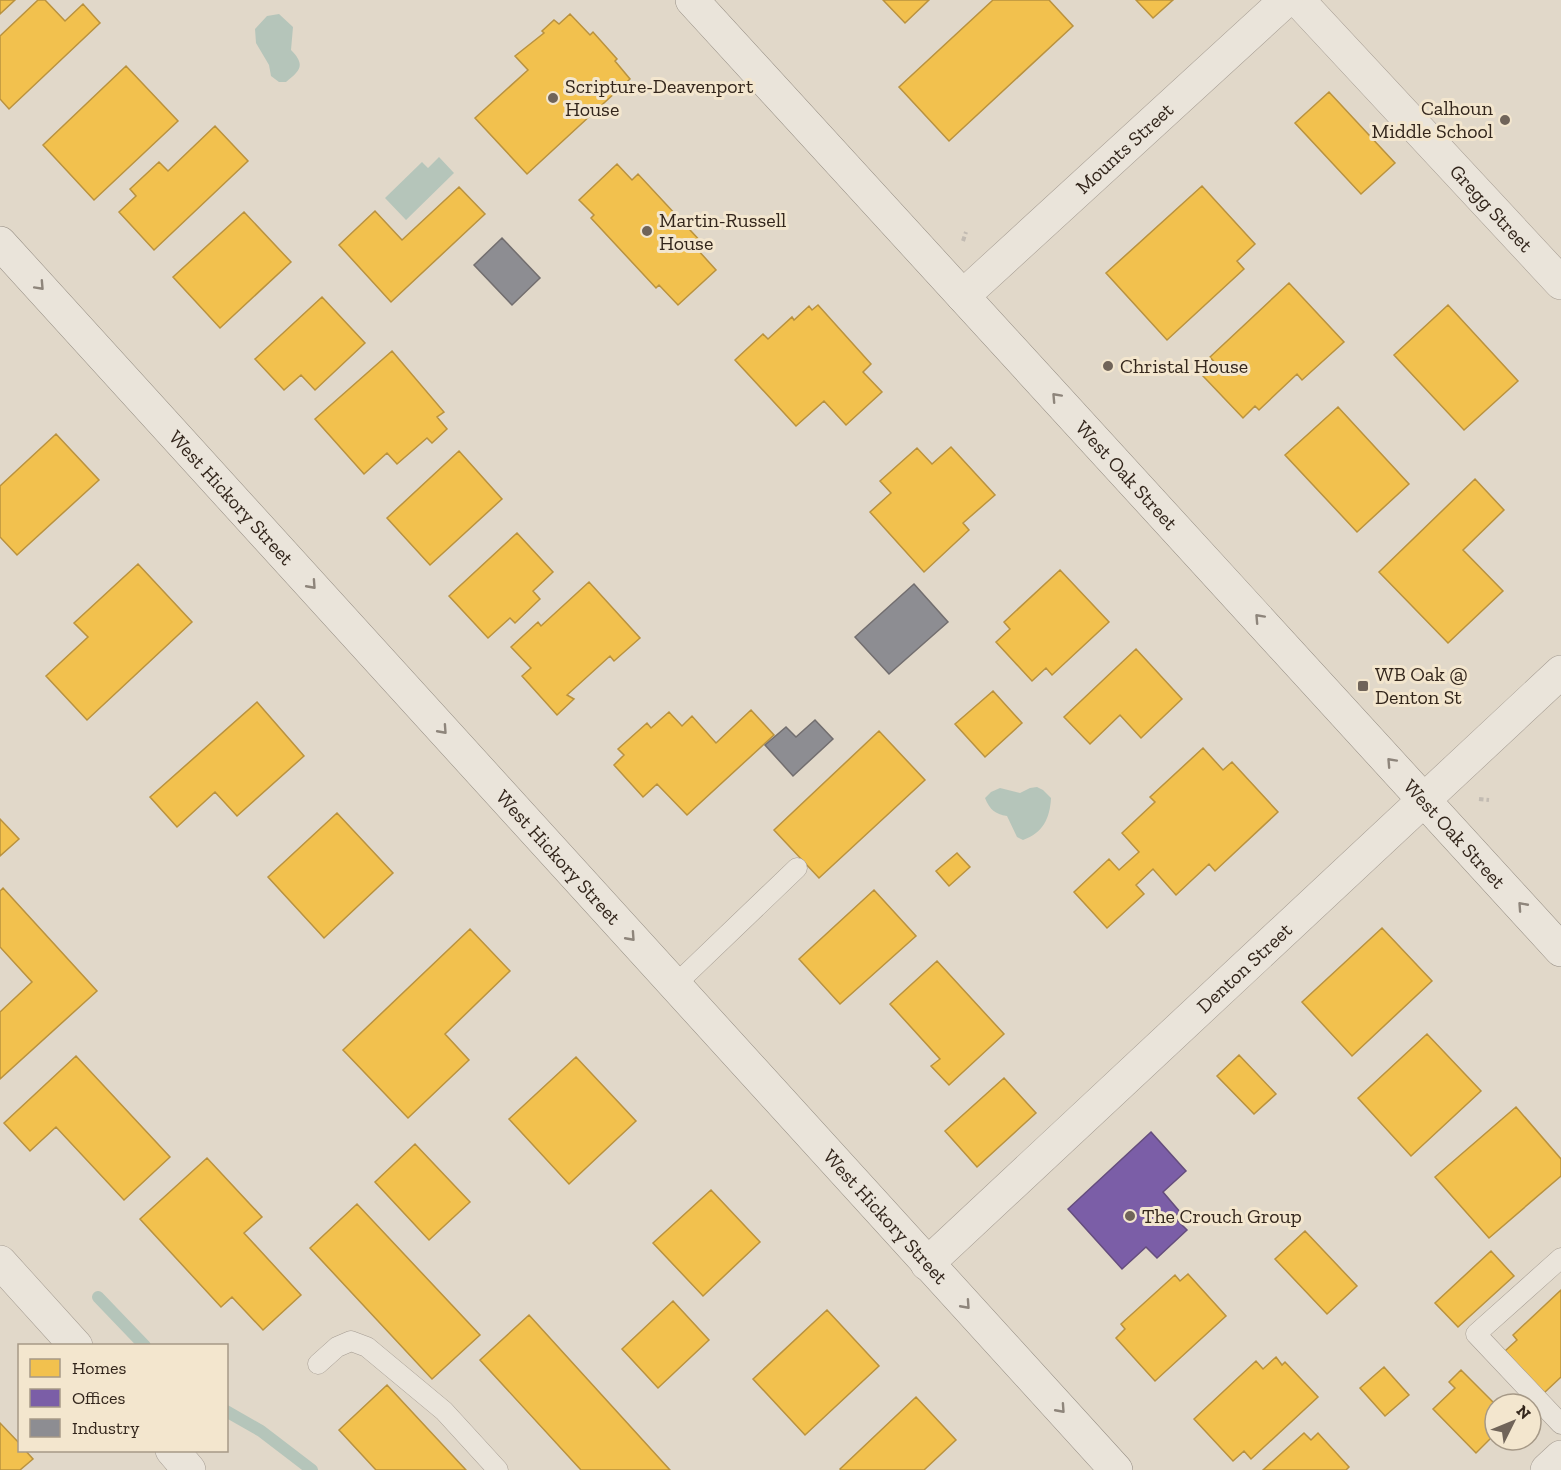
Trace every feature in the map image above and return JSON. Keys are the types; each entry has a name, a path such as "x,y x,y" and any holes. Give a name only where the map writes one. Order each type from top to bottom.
{"main road":[{"name":"West Oak Street","path":"692,0 1561,950"},
{"name":"Mounts Street","path":"963,296 1286,0"},
{"name":"Gregg Street","path":"1298,0 1561,283"},
{"name":"West Hickory Street","path":"0,243 927,1263 1110,1468"},
{"name":"Denton Street","path":"927,1263 1561,672"},
{"path":"3,1272 74,1344"},
{"path":"174,1452 189,1470"},
{"path":"1547,1470 1561,1457"}],"lane":[{"path":"675,985 797,868"},
{"path":"1561,1258 1476,1334 1561,1424"},
{"path":"318,1365 337,1347 351,1341 367,1347 444,1411 498,1470"}],"path":[{"path":"963,242 966,232"},
{"path":"1478,799 1489,800"}],"shaded area":[{"path":"279,14 293,27 291,50 300,64 298,71 286,82 279,82 271,76 269,65 256,43 255,29 267,16"},
{"path":"439,157 454,173 406,220 385,198 422,162 428,168"},
{"path":"1037,787 1051,798 1049,812 1040,829 1023,840 1017,837 1007,816 993,811 985,798 1000,788 1020,793"}],"building: Homes":[{"path":"0,0 15,0 0,14"},
{"path":"38,0 45,0 65,21 83,4 100,23 9,109 0,99 0,36"},
{"path":"883,0 929,0 905,23"},
{"path":"993,0 1049,0 1073,26 949,141 899,87"},
{"path":"1136,0 1173,0 1153,18"},
{"name":"Scripture-Deavenport House","path":"570,14 590,35 593,32 617,59 615,61 630,79 527,174 475,118 528,70 515,56 544,33 542,31 554,20 559,24"},
{"path":"126,66 178,121 94,200 43,145"},
{"path":"1329,92 1395,163 1361,194 1295,123"},
{"path":"215,126 248,161 154,250 119,212 136,196 130,189 159,162 168,171"},
{"name":"Martin-Russell House","path":"617,164 632,180 638,174 703,244 697,249 716,270 678,305 659,285 656,288 591,218 594,215 579,200"},
{"name":"Christal House","path":"1202,186 1255,244 1237,261 1244,269 1167,340 1106,273"},
{"path":"459,187 485,214 391,302 339,245 375,211 402,240"},
{"path":"244,212 291,262 220,328 173,277"},
{"path":"1289,283 1344,342 1302,380 1297,374 1259,410 1255,406 1243,418 1203,376 1216,364 1210,357"},
{"path":"322,297 365,343 315,390 301,375 284,390 255,359"},
{"path":"818,305 871,364 863,372 882,392 846,425 824,401 796,426 735,360 763,334 768,339 792,317 794,320 809,306 812,310"},
{"path":"1448,305 1518,381 1464,430 1394,355"},
{"path":"392,351 444,412 437,417 447,429 432,443 427,438 397,464 387,453 364,474 315,419"},
{"path":"1338,407 1409,484 1357,532 1285,455"},
{"path":"56,434 99,480 17,555 0,537 0,486"},
{"path":"951,447 995,495 963,523 969,530 924,572 870,512 891,493 880,481 917,448 932,464"},
{"path":"459,451 502,499 430,565 387,518"},
{"path":"1475,479 1504,510 1463,550 1503,591 1448,643 1379,572"},
{"path":"517,533 553,572 533,591 540,599 515,623 510,618 488,638 449,596"},
{"path":"138,564 192,622 87,720 46,676 88,637 74,623"},
{"path":"1060,570 1109,622 1052,675 1046,668 1032,681 996,642 1010,629 1004,622"},
{"path":"589,582 640,638 614,661 610,656 567,695 574,699 557,715 522,676 531,668 511,647 538,622 541,626"},
{"path":"1136,649 1182,699 1141,738 1120,715 1090,744 1064,717"},
{"path":"993,691 1022,723 985,757 955,724"},
{"path":"257,702 304,756 237,816 215,792 177,827 150,797"},
{"path":"751,710 774,735 687,815 657,784 643,797 614,765 624,755 618,749 647,723 651,728 669,712 682,726 692,716 716,743"},
{"path":"879,731 925,780 819,878 774,830"},
{"path":"1203,748 1223,770 1232,762 1278,812 1215,871 1209,864 1176,895 1153,869 1136,885 1144,894 1107,928 1074,892 1109,859 1119,870 1139,852 1122,833 1155,802 1150,797"},
{"path":"337,813 393,873 324,938 268,877"},
{"path":"0,819 19,839 0,856"},
{"path":"957,853 970,867 949,886 936,871"},
{"path":"3,888 97,991 0,1079 0,1012 32,982 0,947 0,891"},
{"path":"874,890 916,936 840,1004 799,959"},
{"path":"1382,928 1432,981 1352,1056 1302,1002"},
{"path":"470,929 510,971 445,1034 469,1060 408,1118 343,1050"},
{"path":"937,961 1004,1034 949,1085 931,1066 940,1059 890,1004"},
{"path":"1427,1034 1481,1091 1411,1156 1358,1098"},
{"path":"1239,1055 1276,1094 1254,1114 1217,1076"},
{"path":"76,1056 170,1157 124,1200 56,1127 30,1151 4,1123"},
{"path":"576,1057 636,1121 569,1184 509,1119"},
{"path":"1004,1078 1036,1113 977,1167 945,1131"},
{"path":"1516,1107 1561,1159 1561,1176 1489,1238 1435,1177"},
{"path":"415,1144 470,1202 429,1240 375,1182"},
{"path":"207,1158 262,1217 244,1233 301,1295 263,1330 232,1297 221,1307 140,1219"},
{"path":"711,1190 760,1242 703,1296 653,1243"},
{"path":"357,1204 480,1335 432,1379 310,1248"},
{"path":"1305,1231 1357,1286 1327,1314 1275,1259"},
{"path":"1491,1251 1514,1276 1458,1327 1435,1303"},
{"path":"1188,1274 1226,1316 1155,1381 1116,1338 1125,1329 1121,1324 1175,1275 1180,1281"},
{"path":"1561,1290 1561,1377 1544,1393 1505,1351 1517,1340 1513,1335"},
{"path":"673,1301 709,1340 658,1388 622,1349"},
{"path":"827,1310 879,1366 805,1435 753,1379"},
{"path":"529,1315 670,1470 581,1470 480,1360"},
{"path":"1276,1357 1282,1365 1285,1362 1318,1397 1251,1459 1244,1451 1233,1461 1194,1419 1256,1361 1263,1369"},
{"path":"1384,1367 1409,1395 1385,1416 1360,1388"},
{"path":"1461,1370 1483,1392 1483,1446 1476,1453 1433,1409 1455,1388 1449,1382"},
{"path":"387,1385 466,1470 376,1470 339,1430"},
{"path":"916,1397 956,1440 924,1470 840,1469"},
{"path":"0,1423 18,1442 18,1452 27,1452 33,1459 20,1470 0,1470"},
{"path":"1304,1433 1311,1440 1318,1433 1349,1467 1346,1470 1263,1470"}],"building: Offices":[{"path":"1151,1132 1186,1171 1163,1192 1180,1212 1174,1217 1187,1230 1157,1258 1146,1247 1122,1269 1068,1209"}],"building: Industry":[{"path":"502,238 540,278 512,305 474,265"},
{"path":"914,584 948,622 889,674 855,637"},
{"path":"815,720 833,739 793,776 765,745 786,727 796,737"}],"waterway":[{"path":"98,1297 143,1344"},
{"path":"228,1412 261,1431 312,1470"}],"place":[{"name":"Scripture-Deavenport House","path":"553,98"},
{"name":"Calhoun Middle School","path":"1505,120"},
{"name":"Martin-Russell House","path":"647,231"},
{"name":"Christal House","path":"1108,366"},
{"name":"WB Oak @ Denton St","path":"1363,686"},
{"name":"The Crouch Group","path":"1130,1216"}]}
